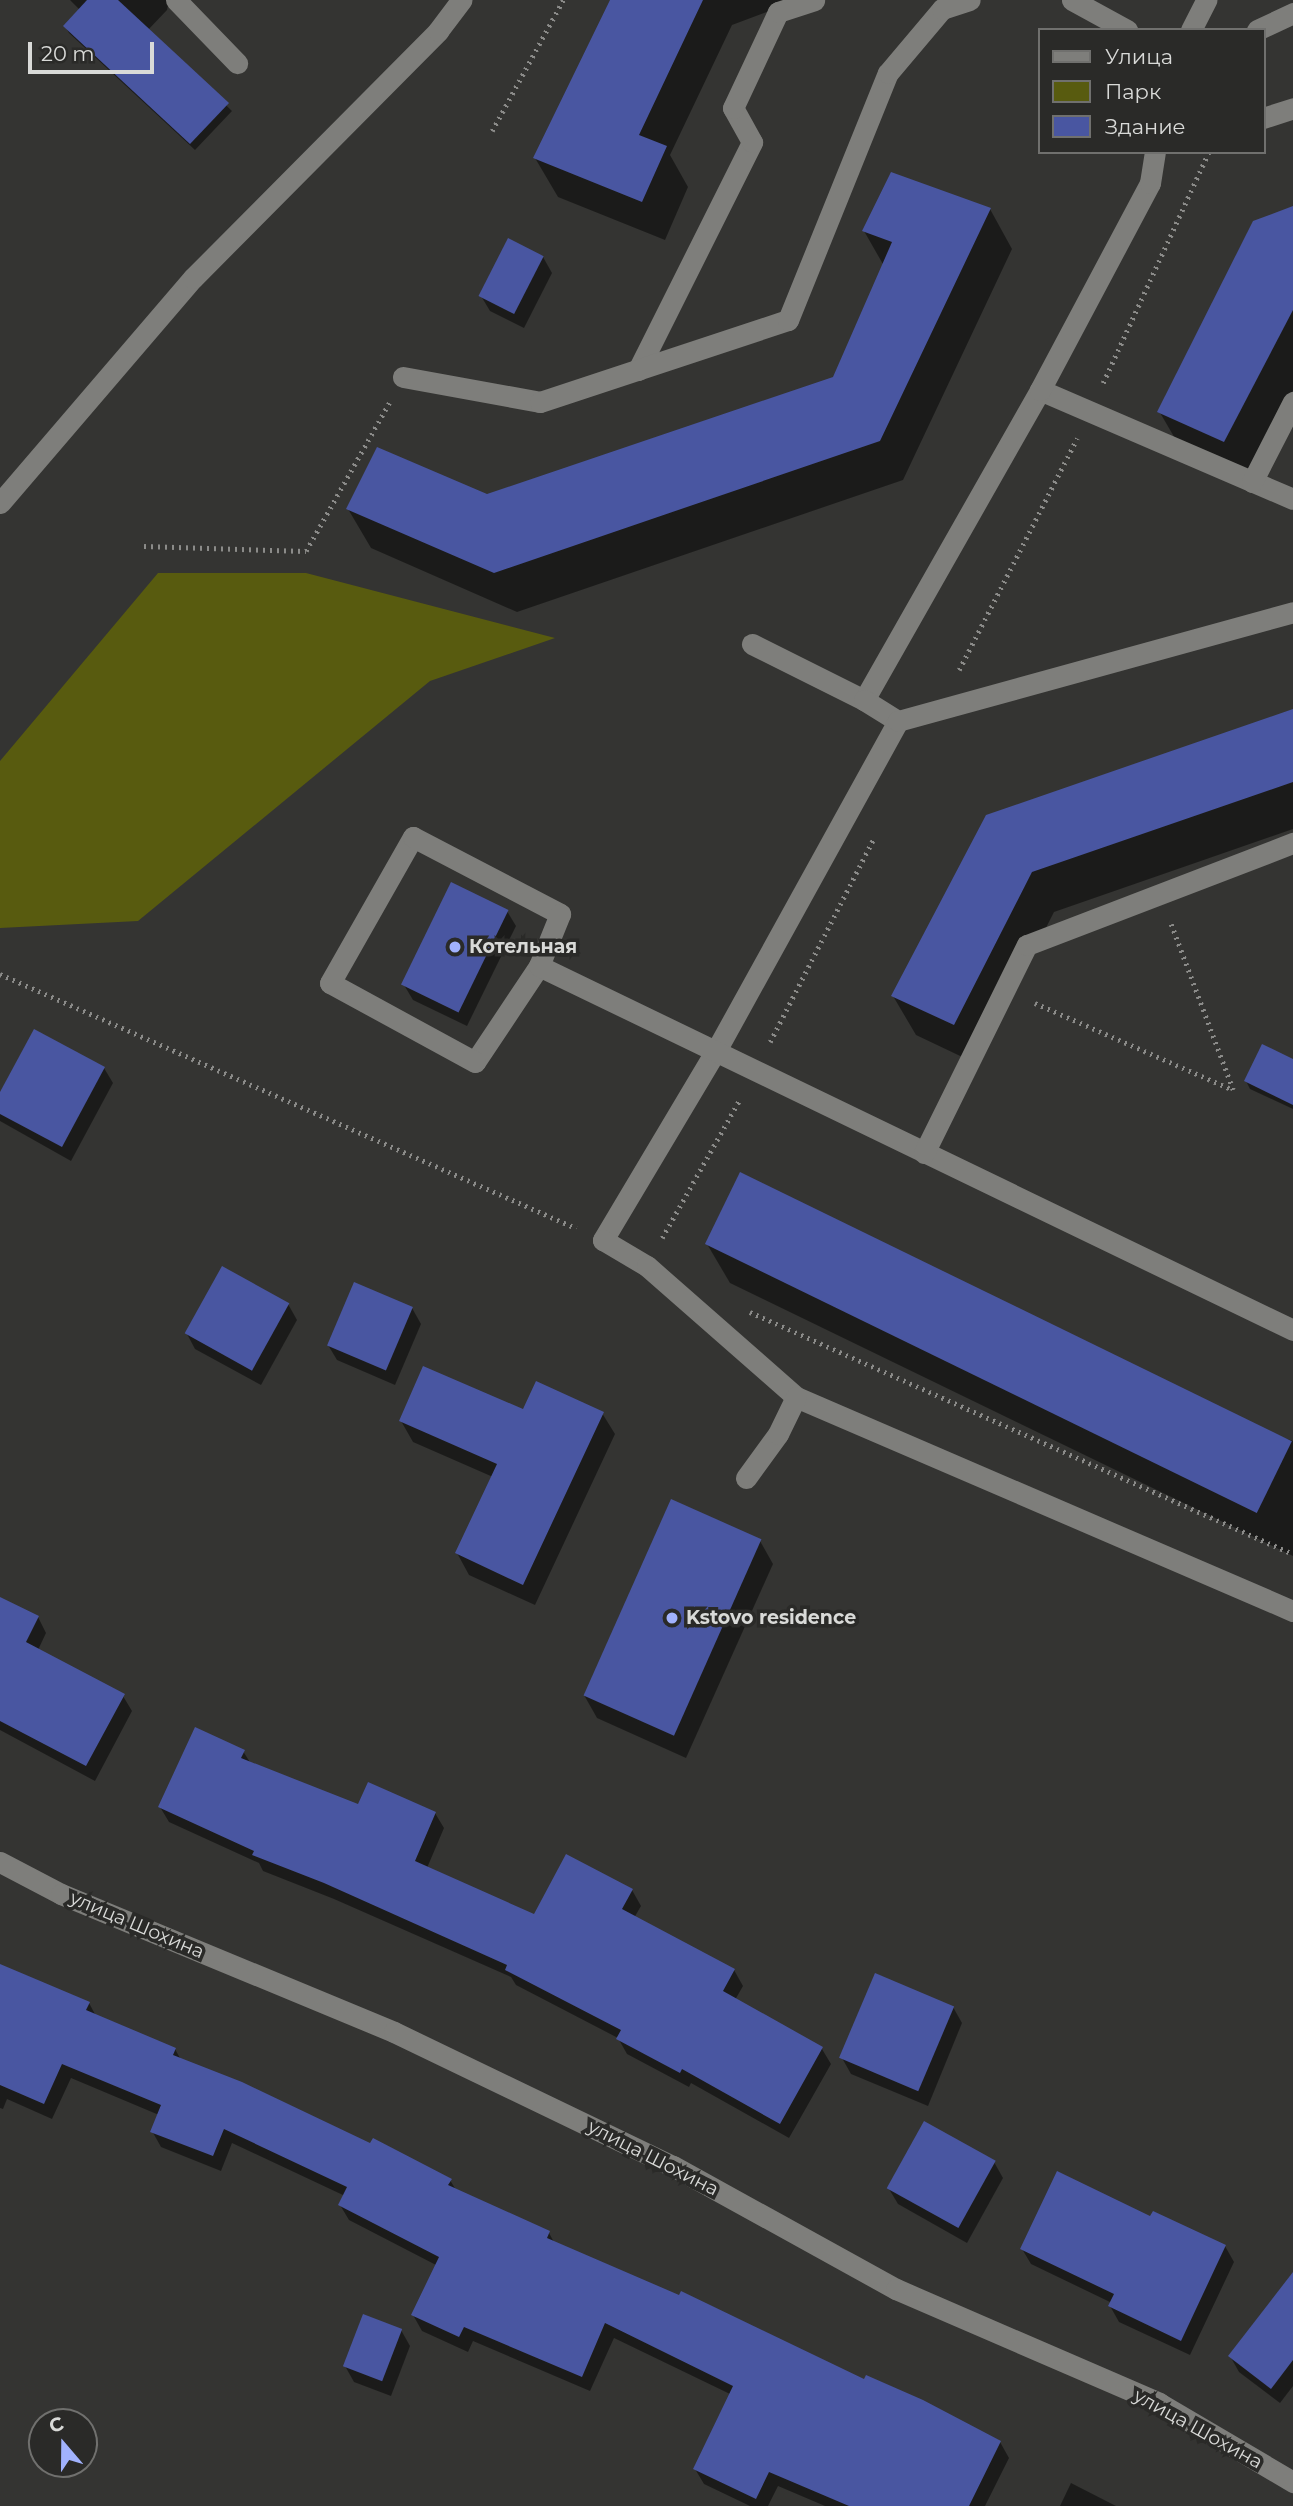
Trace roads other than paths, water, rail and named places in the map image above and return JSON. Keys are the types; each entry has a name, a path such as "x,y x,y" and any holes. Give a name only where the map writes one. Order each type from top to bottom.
{"street":[{"path":"176,0 237,63"},
{"path":"0,503 193,278 438,31 461,0"},
{"path":"638,370 752,142 733,108 778,12 814,0"},
{"path":"403,377 540,402 788,320 888,73 942,9 970,0"},
{"path":"1072,0 1123,28"},
{"path":"1192,28 1206,0"},
{"path":"1261,28 1293,13"},
{"path":"1265,117 1293,108"},
{"path":"864,700 1040,390 1150,183 1156,154"},
{"path":"1040,390 1293,499"},
{"path":"1252,482 1293,402"},
{"path":"1293,612 898,721 715,1052 603,1240 647,1266 796,1397 1293,1611"},
{"path":"752,644 864,700 898,721"},
{"path":"413,837 561,914 539,966 475,1062 330,983 413,837"},
{"path":"924,1153 1027,945 1293,843"},
{"path":"539,966 1292,1328"},
{"path":"746,1478 778,1434 796,1397"},
{"name":"улица Шохина","path":"0,1862 61,1894 394,2032 637,2148 896,2289 1159,2403 1293,2482"}],"place":[{"name":"Котельная","path":"455,947"},
{"name":"Kstovo residence","path":"672,1618"}]}
